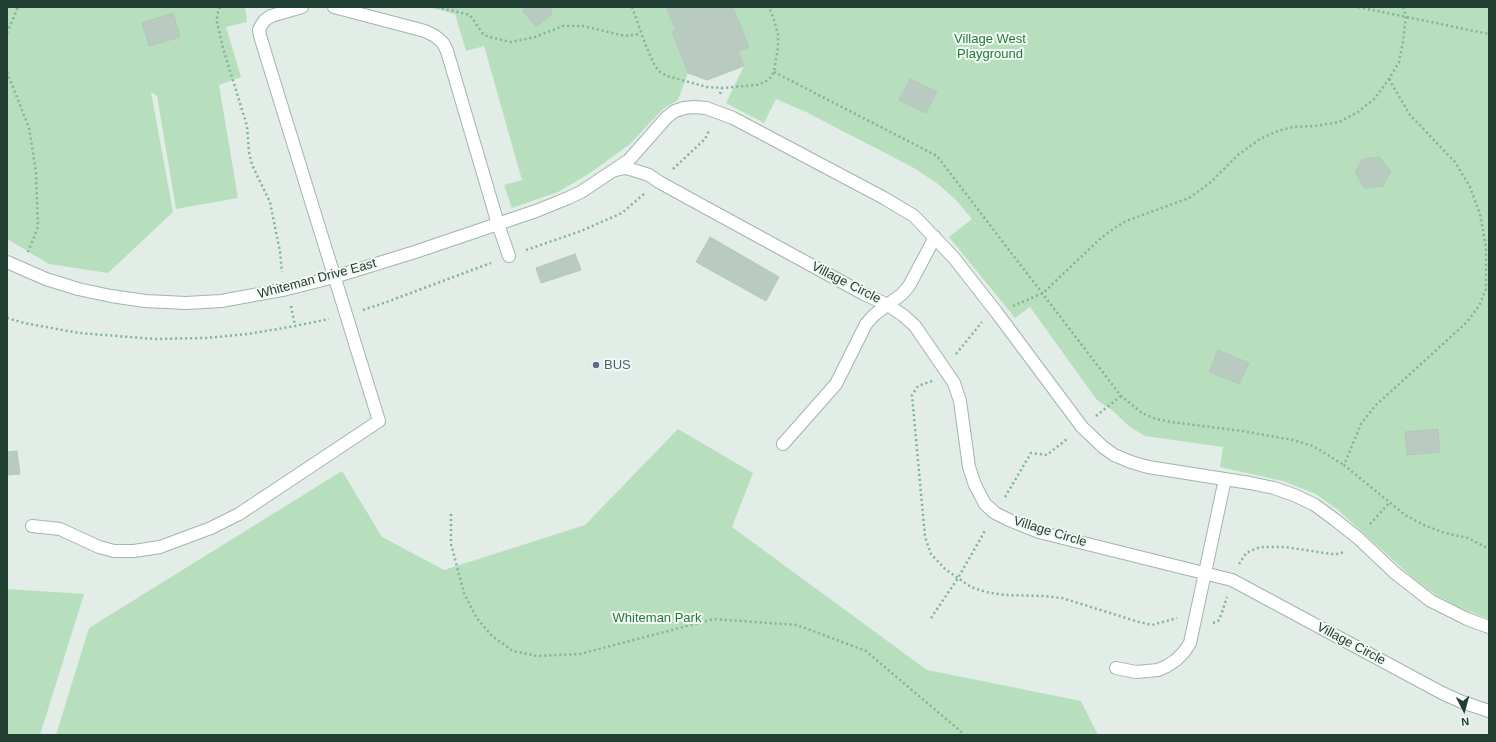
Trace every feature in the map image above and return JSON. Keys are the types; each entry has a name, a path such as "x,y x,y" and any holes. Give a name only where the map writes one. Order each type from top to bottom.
{"street":[{"path":"32,526 60,529 99,547 114,551 134,551 160,547 185,539 239,514 379,421 259,30 262,24 271,16 302,7"},
{"path":"334,7 425,31 435,36 443,43 447,51 498,224 509,256"},
{"path":"616,170 644,145 667,117 674,111 694,107 710,110 733,118 884,198 914,216 954,258 1082,427 1103,447 1114,455 1148,467 1274,488 1294,495 1315,505 1358,538 1394,573 1431,601 1467,620 1489,627"},
{"path":"644,145 640,153 641,164 649,175"},
{"name":"Village Circle","path":"616,170 625,168 649,175 659,182 864,294 888,305 904,316 915,326 954,384 960,401 969,467 975,485 985,504 996,513 1039,532 1232,580 1442,693 1462,702 1489,710"},
{"name":"Whiteman Drive East","path":"7,262 46,279 78,289 145,301 186,303 221,301 257,296 334,276 536,212 568,198 616,170"},
{"path":"783,444 836,384 866,324 874,315 902,294 909,286 935,238"},
{"path":"1116,668 1136,672 1158,670 1176,660 1190,643 1225,479"}],"path":[{"path":"7,33 18,7"},
{"path":"220,7 217,15 220,37 247,126 249,152 252,165 270,202 280,252 282,272"},
{"path":"437,7 470,15 483,34 489,37 512,42 535,37 563,26 583,26 625,36 640,34"},
{"path":"632,7 640,34 655,66 660,72 667,76 707,87 722,88 761,83 770,78 774,72 778,34 769,7"},
{"path":"1358,7 1489,34"},
{"path":"1390,502 1345,552 1339,554 1270,546 1253,549 1246,553 1242,557 1232,580 1218,621 1210,624 1182,618 1152,625 1062,598 1005,595 986,592 971,587 939,563 932,554 924,536 912,395 918,386 932,382 937,378 984,320 1043,293 1101,238 1113,229 1126,221 1189,198 1211,182 1239,154 1260,139 1278,131 1293,127 1315,126 1339,122 1352,115 1374,99 1389,79 1399,62 1406,16 1403,7"},
{"path":"7,72 29,128 36,172 38,227 21,269"},
{"path":"774,72 937,156 1121,396 1142,413 1156,419 1270,435 1313,446 1344,465 1405,515 1426,526 1445,533 1468,538 1489,549"},
{"path":"1344,465 1361,424 1375,406 1467,322 1479,306 1486,289 1486,247 1480,214 1470,187 1455,162 1410,115 1389,79"},
{"path":"931,618 958,578 1031,453 1047,455 1121,396"},
{"path":"450,514 451,544 464,593 476,617 492,636 513,651 537,656 580,654 714,619 797,625 866,651 966,735"}],"green space":[{"path":"7,7 245,7 247,22 226,27 241,77 219,85 238,198 176,209 157,96 151,92 173,212 108,273 49,264 7,239"},
{"path":"428,7 666,7 676,30 672,32 688,73 678,100 663,109 630,144 590,173 558,192 512,208 504,185 522,180 484,46 466,51 455,14"},
{"name":"Village West Playground","path":"733,7 1489,7 1489,619 1460,608 1436,595 1413,578 1338,510 1316,494 1283,481 1220,467 1223,447 1145,436 1130,427 1113,411 1097,400 1030,307 1015,318 949,237 972,219 956,200 938,184 914,168 806,112 776,99 764,123 726,103 744,66 738,52 749,47"},
{"name":"Whiteman Park","path":"678,429 753,473 732,527 927,670 1081,701 1098,735 56,735 89,628 342,471 382,537 444,570 585,525"},
{"path":"7,589 84,594 40,735 7,735"}],"building":[{"path":"525,7 550,7 552,14 536,27 523,11"},
{"path":"666,7 733,7 749,47 738,52 744,66 707,80 688,73 672,32 676,30"},
{"path":"173,13 180,37 149,46 142,23"},
{"path":"910,79 937,92 926,113 899,100"},
{"path":"1379,157 1391,171 1383,186 1365,188 1355,173 1362,159"},
{"path":"710,237 779,277 766,301 696,262"},
{"path":"575,254 581,270 541,283 536,268"},
{"path":"1218,350 1249,363 1239,384 1209,372"},
{"path":"1438,429 1440,452 1407,455 1405,432"},
{"path":"17,451 20,474 7,475 7,452"}],"place":[{"name":"BUS","path":"596,365"}]}
